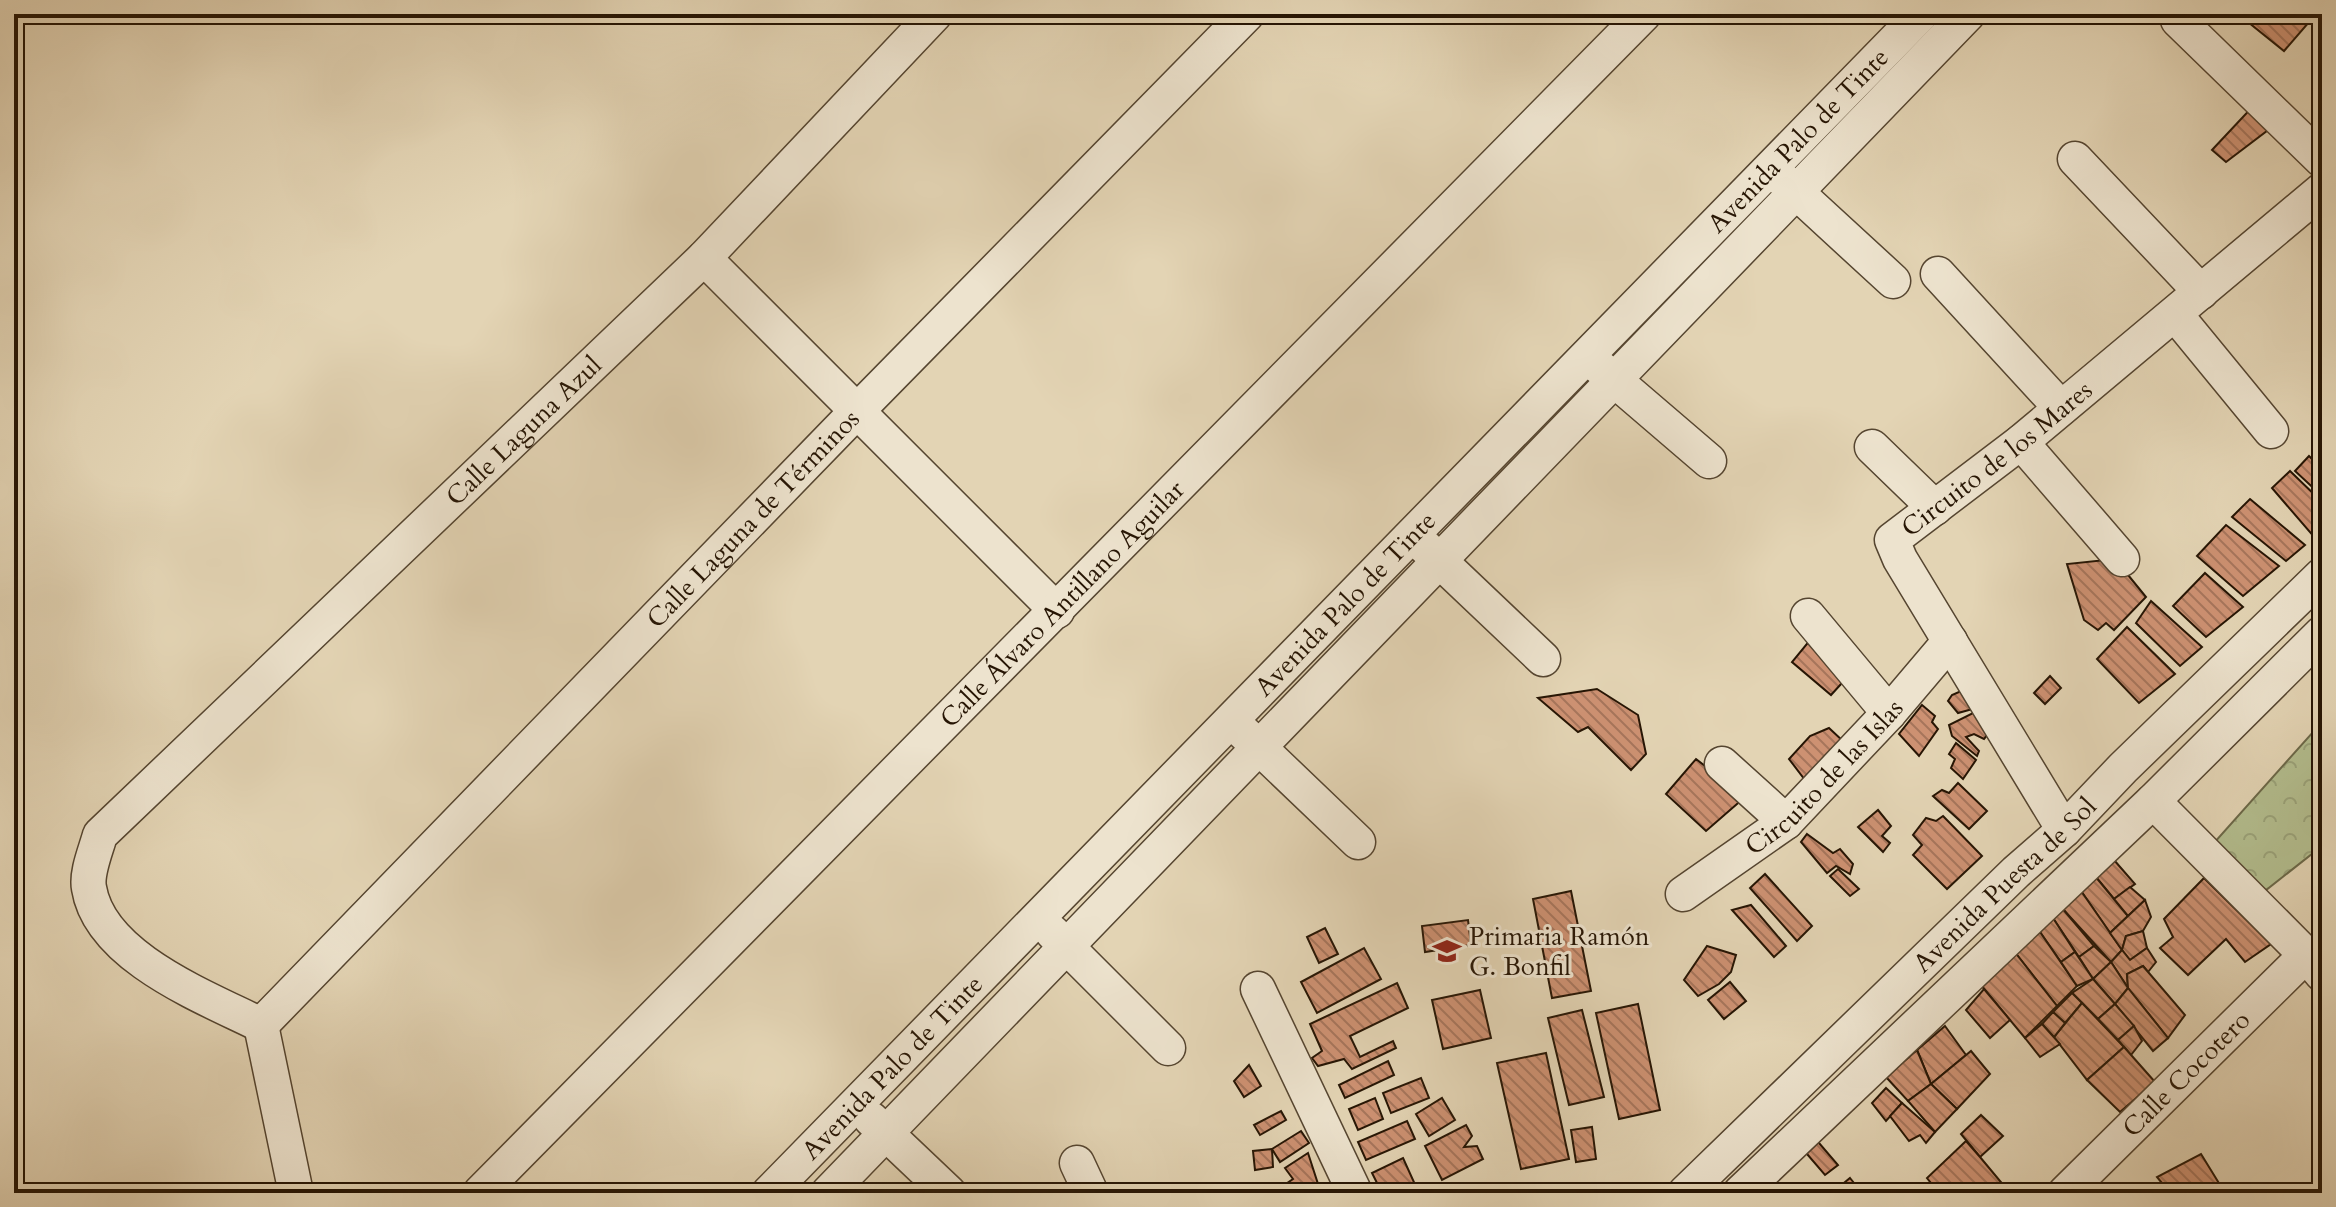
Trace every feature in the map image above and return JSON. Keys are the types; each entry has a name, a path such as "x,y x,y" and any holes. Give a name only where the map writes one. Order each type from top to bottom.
{"street":[{"name":"Calle Laguna Azul","path":"261,1025 167,977 120,943 96,914 88,885 100,835 704,258 935,14"},
{"name":"Calle Laguna de Términos","path":"261,1025 1247,14"},
{"name":"Calle Álvaro Antillano Aguilar","path":"480,1193 1644,14"},
{"name":"Avenida Palo de Tinte","path":"769,1193 1921,14"},
{"name":"Avenida Palo de Tinte","path":"828,1193 1968,14"},
{"path":"2178,20 2322,160"},
{"path":"2075,159 2201,292"},
{"path":"1771,168 1893,281"},
{"name":"Circuito de los Mares","path":"2064,830 1900,559 1892,540 2021,442 2322,190"},
{"path":"704,258 1057,611"},
{"path":"1938,274 2061,408"},
{"path":"2175,314 2271,431"},
{"path":"1587,356 1709,461"},
{"path":"2021,442 2122,559"},
{"path":"1872,447 1935,508"},
{"path":"1411,536 1543,659"},
{"name":"Avenida Puesta de Sol","path":"1685,1193 1721,1181 1873,1010 2064,830 2123,768 2322,575"},
{"path":"1808,616 1889,713"},
{"name":"Avenida Puesta de Sol","path":"1740,1193 2153,801 2322,633"},
{"name":"Circuito de las Islas","path":"1683,894 1786,822 1889,713 1950,641"},
{"path":"1230,721 1358,842"},
{"path":"1722,764 1786,822"},
{"path":"2153,801 2314,965"},
{"path":"2016,872 2043,903"},
{"path":"1037,918 1168,1048"},
{"name":"Calle Cocotero","path":"2065,1193 2314,965"},
{"path":"1258,989 1355,1193"},
{"path":"1873,1010 1902,1037"},
{"path":"261,1025 296,1193"},
{"path":"855,1104 949,1193"}],"green space":[{"path":"2322,722 2322,846 2256,898 2213,844"}],"building":[{"path":"2238,14 2316,14 2284,51"},
{"path":"2257,102 2276,124 2226,162 2212,150"},
{"path":"2309,456 2322,469 2322,496 2295,471"},
{"path":"2290,471 2322,502 2322,533 2315,538 2272,488"},
{"path":"2250,499 2305,545 2286,561 2232,517"},
{"path":"2226,525 2279,566 2243,596 2197,556"},
{"path":"2115,559 2146,597 2114,630 2106,623 2098,630 2084,620 2067,564"},
{"path":"2205,573 2243,607 2206,637 2173,606"},
{"path":"2151,601 2202,647 2180,666 2136,623"},
{"path":"2127,627 2175,674 2139,703 2097,659"},
{"path":"1815,634 1852,672 1831,695 1792,662"},
{"path":"2050,676 2061,688 2045,704 2034,693"},
{"path":"1968,688 1980,707 1958,713 1948,701 1952,695"},
{"path":"1597,689 1638,715 1646,754 1631,770 1588,727 1578,732 1538,698"},
{"path":"1922,705 1935,716 1932,722 1938,729 1919,756 1899,734"},
{"path":"1975,712 1999,721 1984,739 1974,734 1966,737 1979,751 1977,756 1952,736 1949,725"},
{"path":"1829,728 1844,742 1805,780 1789,759 1810,736"},
{"path":"1956,743 1976,760 1963,779 1951,768 1955,759 1949,754"},
{"path":"1696,759 1745,797 1706,831 1666,794"},
{"path":"1958,783 1987,811 1969,829 1933,796 1942,790 1949,793"},
{"path":"1878,810 1891,826 1882,836 1890,843 1883,852 1858,827"},
{"path":"1943,816 1982,856 1947,889 1913,855 1922,845 1913,835 1926,818 1936,821"},
{"path":"1807,834 1833,853 1840,849 1853,864 1850,874 1836,866 1827,873 1801,842"},
{"path":"2114,860 2135,884 2114,899 2095,876"},
{"path":"1838,869 1859,889 1850,896 1830,876"},
{"path":"1765,874 1812,926 1797,941 1750,888"},
{"path":"2095,876 2128,916 2110,933 2079,888"},
{"path":"2204,878 2271,944 2245,962 2226,939 2188,975 2160,948 2173,937 2164,919"},
{"path":"2130,887 2145,900 2128,916 2114,899"},
{"path":"2079,888 2122,950 2111,962 2062,908"},
{"path":"1571,891 1591,991 1552,998 1533,899"},
{"path":"2145,900 2151,917 2143,931 2126,936 2122,950 2110,933"},
{"path":"1751,905 1786,946 1774,957 1732,910"},
{"path":"2062,908 2094,946 2079,957 2053,918"},
{"path":"2053,918 2075,952 2061,962 2040,932"},
{"path":"1468,920 1471,945 1425,952 1422,926"},
{"path":"1325,928 1338,954 1319,963 1307,937"},
{"path":"2143,931 2147,948 2130,960 2122,950 2126,936"},
{"path":"2040,932 2077,986 2057,1006 2014,951"},
{"path":"1707,946 1736,955 1731,972 1719,984 1698,996 1684,980"},
{"path":"2094,946 2111,962 2093,979 2079,957"},
{"path":"1364,948 1381,979 1317,1013 1301,982"},
{"path":"2147,948 2156,962 2148,972 2143,966 2127,974 2128,988 2111,962 2122,950 2130,960"},
{"path":"2014,951 2057,1006 2025,1038 1980,984"},
{"path":"2075,952 2093,979 2077,986 2061,962"},
{"path":"2111,962 2128,988 2115,1004 2093,979"},
{"path":"2143,966 2185,1015 2168,1038 2128,988 2127,974"},
{"path":"2093,979 2115,1004 2098,1019 2072,993"},
{"path":"1730,982 1746,1001 1724,1019 1708,1000"},
{"path":"1397,983 1408,1008 1350,1036 1360,1057 1393,1041 1396,1048 1352,1069 1344,1059 1318,1066 1312,1058 1322,1051 1310,1024"},
{"path":"2128,988 2168,1038 2153,1051 2115,1004"},
{"path":"1984,989 2010,1020 1990,1038 1966,1010"},
{"path":"1480,990 1491,1038 1443,1049 1432,1000"},
{"path":"2072,993 2082,1003 2065,1023 2053,1012"},
{"path":"2082,1003 2124,1047 2087,1080 2054,1037"},
{"path":"1638,1004 1660,1110 1619,1119 1596,1013"},
{"path":"2115,1004 2134,1026 2118,1040 2098,1019"},
{"path":"1582,1010 1604,1097 1569,1105 1548,1018"},
{"path":"2053,1012 2065,1023 2054,1037 2042,1024"},
{"path":"2042,1024 2060,1044 2040,1057 2025,1038"},
{"path":"1945,1026 1966,1055 1931,1084 1917,1050"},
{"path":"2134,1026 2142,1041 2131,1055 2118,1040"},
{"path":"2124,1047 2155,1082 2120,1112 2087,1080"},
{"path":"1917,1050 1931,1084 1908,1101 1886,1077"},
{"path":"1971,1051 1990,1074 1957,1109 1931,1084"},
{"path":"1546,1053 1569,1159 1521,1169 1497,1063"},
{"path":"1388,1061 1394,1075 1345,1098 1339,1085"},
{"path":"1249,1065 1261,1086 1244,1097 1234,1081"},
{"path":"1421,1078 1429,1098 1391,1113 1383,1093"},
{"path":"1931,1084 1957,1109 1935,1132 1908,1101"},
{"path":"1886,1088 1902,1103 1886,1121 1872,1103"},
{"path":"1375,1098 1383,1119 1358,1130 1349,1109"},
{"path":"1442,1098 1455,1120 1429,1136 1416,1114"},
{"path":"1902,1103 1935,1132 1926,1143 1920,1135 1909,1141 1890,1116"},
{"path":"1281,1111 1286,1120 1260,1135 1254,1125"},
{"path":"1981,1115 2003,1136 1980,1157 1961,1134"},
{"path":"1407,1121 1415,1139 1366,1160 1358,1142"},
{"path":"1466,1125 1472,1136 1464,1147 1477,1146 1483,1159 1442,1180 1425,1146"},
{"path":"1592,1127 1596,1159 1576,1162 1571,1130"},
{"path":"1301,1131 1309,1143 1280,1162 1272,1149"},
{"path":"1813,1136 1838,1165 1825,1175 1801,1147"},
{"path":"1966,1141 2010,1193 1939,1193 1927,1178"},
{"path":"1272,1149 1273,1167 1255,1170 1253,1151"},
{"path":"1308,1153 1318,1184 1307,1193 1281,1193 1280,1188 1293,1179 1285,1168"},
{"path":"2201,1154 2225,1193 2170,1193 2157,1177"},
{"path":"1403,1158 1418,1191 1382,1193 1372,1173"},
{"path":"1850,1178 1862,1193 1842,1193 1838,1188"}],"place":[{"name":"Primaria Ramón G. Bonfil","path":"1447,951"}]}
